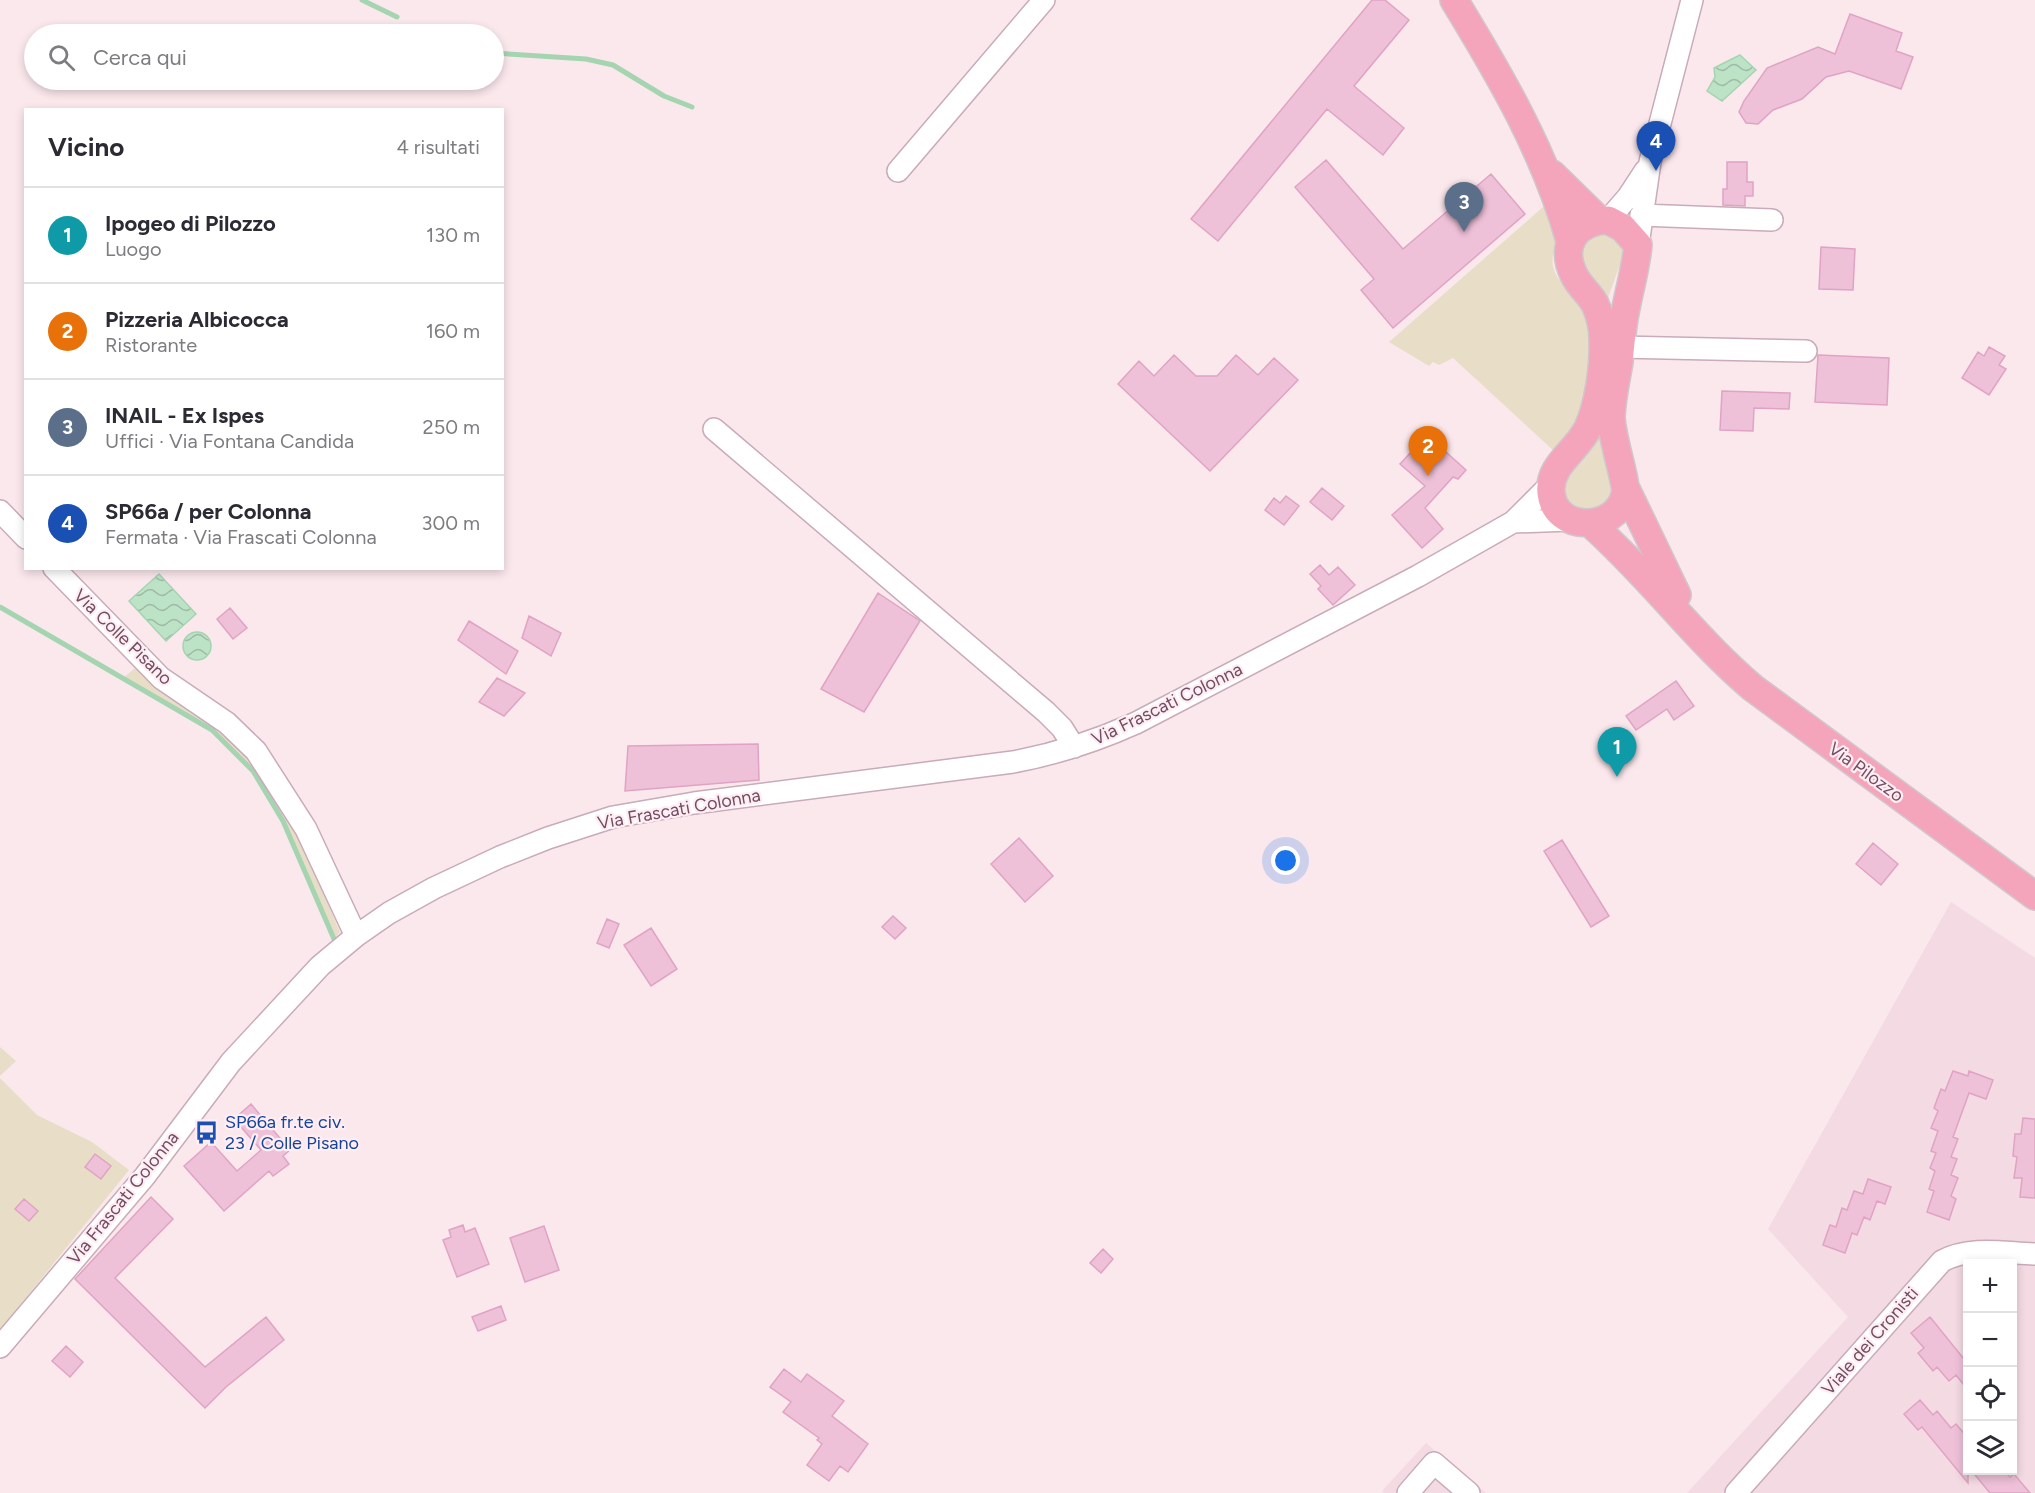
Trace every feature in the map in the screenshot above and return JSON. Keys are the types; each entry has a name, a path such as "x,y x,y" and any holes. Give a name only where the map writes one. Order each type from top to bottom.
{"main road":[{"path":"1454,0 1502,82 1546,168 1603,220 1623,228 1638,245 1620,347 1611,425 1616,455 1626,489"},
{"name":"Via Frascati Colonna","path":"1546,168 1570,241 1568,257 1571,269 1592,298 1599,316 1603,352 1590,421 1576,446 1556,468 1551,484"},
{"path":"1570,241 1581,226 1603,220"},
{"path":"1551,484 1555,506 1562,516 1581,522"},
{"name":"Via Frascati Colonna","path":"1581,522 1606,520 1617,512 1626,489"},
{"name":"Via Pilozzo","path":"1626,489 1655,554 1702,641"},
{"name":"Via Pilozzo","path":"1581,522 1648,578 1702,641 1767,699 2035,896"}],"street":[{"path":"898,171 1044,0"},
{"path":"1638,245 1650,162 1692,0"},
{"path":"1603,220 1628,197 1650,162"},
{"path":"1641,215 1772,220"},
{"path":"1620,347 1806,351"},
{"path":"714,429 1046,712 1062,728 1074,747"},
{"name":"Via Frascati Colonna","path":"0,1347 145,1176 231,1062 320,966 356,936 434,888 548,837 613,817 694,803 1013,762 1074,747 1113,733 1164,709 1418,576 1513,522 1551,484"},
{"path":"0,511 24,536"},
{"name":"Via Frascati Colonna","path":"1513,522 1581,522"},
{"name":"Via Colle Pisano","path":"56,570 161,678 226,723 256,751 306,830 356,936"},
{"name":"Viale dei Cronisti","path":"1736,1493 1942,1261 1973,1251 2035,1254"},
{"path":"1408,1493 1434,1463 1469,1493"}],"shaded area":[{"path":"1551,200 1558,228 1553,256 1554,271 1568,290 1586,305 1591,336 1588,389 1576,433 1555,452 1453,358 1439,365 1433,362 1429,366 1389,342"},
{"path":"1616,231 1625,251 1605,306 1581,267 1580,237"},
{"path":"1598,430 1616,488 1611,500 1598,514 1569,511 1563,495 1562,477"},
{"path":"135,668 151,681 203,713 228,734 250,759 269,785 301,842 340,932 334,939 283,821 253,771 212,730 122,679"},
{"path":"1951,902 2035,958 2035,1493 1687,1493 1848,1317 1768,1229"},
{"path":"0,1047 16,1061 0,1076"},
{"path":"0,1078 37,1115 92,1142 129,1170 0,1330"},
{"path":"1426,1443 1486,1493 1384,1493 1382,1491"}],"water":[{"path":"1740,55 1756,70 1722,101 1707,91 1715,77 1714,68"},
{"path":"159,574 196,614 166,641 129,601"},
{"path":"197,632 207,636 211,646 207,656 197,660 187,656 183,646 187,636"}],"building":[{"path":"1372,0 1385,0 1409,20 1354,86 1404,128 1383,155 1327,109 1218,241 1191,219"},
{"path":"1850,14 1902,33 1896,51 1913,57 1901,89 1849,71 1826,77 1802,99 1773,110 1758,124 1746,123 1739,112 1767,68 1818,47 1835,54"},
{"path":"1326,160 1403,249 1491,174 1525,214 1393,328 1361,290 1374,279 1295,187"},
{"path":"1727,162 1747,162 1747,182 1753,182 1753,196 1745,196 1745,206 1723,205 1723,189 1727,189"},
{"path":"1821,247 1855,249 1853,290 1819,289"},
{"path":"1989,347 2005,356 1999,365 2006,369 1989,395 1962,378 1978,352 1984,356"},
{"path":"1174,355 1196,376 1217,376 1236,355 1258,375 1274,358 1298,380 1210,471 1118,384 1139,361 1154,376"},
{"path":"1818,355 1889,358 1887,405 1815,402"},
{"path":"1722,391 1790,393 1789,409 1754,408 1753,431 1720,430"},
{"path":"1427,435 1466,470 1458,479 1453,477 1425,508 1443,529 1422,548 1392,515 1425,486 1400,464"},
{"path":"1322,488 1344,506 1332,520 1310,502"},
{"path":"1286,496 1299,506 1284,525 1265,510 1274,498 1280,503"},
{"path":"1320,565 1329,575 1338,567 1355,585 1333,605 1318,589 1321,586 1310,574"},
{"path":"878,593 920,621 864,712 821,689"},
{"path":"230,608 247,628 233,639 217,619"},
{"path":"529,616 561,633 551,656 522,638"},
{"path":"469,621 518,651 506,674 458,640"},
{"path":"497,678 525,693 504,716 479,702"},
{"path":"1676,681 1694,706 1674,720 1667,709 1636,730 1626,716"},
{"path":"758,744 759,780 625,791 628,746"},
{"path":"1019,838 1053,876 1025,902 991,864"},
{"path":"1562,840 1609,916 1591,927 1544,851"},
{"path":"1873,843 1898,864 1881,885 1856,864"},
{"path":"893,916 906,928 895,939 882,927"},
{"path":"607,919 619,924 609,948 597,943"},
{"path":"651,928 677,969 651,986 624,945"},
{"path":"1953,1071 1968,1076 1969,1071 1993,1080 1986,1099 1969,1093 1953,1137 1958,1139 1951,1157 1957,1159 1951,1175 1958,1178 1951,1196 1956,1199 1949,1220 1927,1212 1934,1191 1929,1189 1935,1171 1930,1168 1936,1153 1931,1151 1938,1131 1931,1128 1938,1111 1934,1108 1941,1089 1945,1091"},
{"path":"251,1104 290,1150 283,1156 289,1164 273,1176 269,1171 224,1211 184,1166 211,1142 237,1171 261,1150 234,1119"},
{"path":"2023,1118 2035,1119 2035,1198 2020,1197 2022,1178 2014,1178 2017,1157 2013,1156 2015,1134 2021,1134"},
{"path":"95,1154 111,1166 101,1179 85,1167"},
{"path":"1868,1179 1891,1187 1885,1204 1877,1201 1870,1220 1864,1217 1857,1235 1852,1233 1845,1253 1823,1245 1830,1225 1836,1227 1842,1208 1847,1210 1854,1191 1863,1194"},
{"path":"151,1197 173,1219 115,1278 205,1367 266,1317 284,1340 226,1387 205,1408 75,1279"},
{"path":"24,1199 38,1211 29,1221 15,1209"},
{"path":"463,1225 465,1232 475,1228 489,1264 457,1277 443,1240 451,1237 449,1230"},
{"path":"544,1226 559,1270 525,1282 510,1238"},
{"path":"1103,1249 1113,1259 1101,1273 1090,1263"},
{"path":"501,1306 506,1320 478,1331 472,1317"},
{"path":"1930,1317 1963,1358 1963,1384 1956,1375 1949,1381 1937,1367 1933,1371 1918,1353 1924,1348 1911,1333"},
{"path":"66,1346 83,1362 70,1377 52,1361"},
{"path":"784,1369 801,1382 807,1374 844,1401 832,1416 868,1444 848,1472 840,1466 829,1481 807,1465 822,1444 817,1440 819,1438 783,1412 791,1402 770,1387"},
{"path":"1920,1400 1933,1415 1937,1411 1951,1428 1956,1424 1963,1432 1963,1475 1968,1475 1968,1483 1922,1427 1918,1430 1904,1414"},
{"path":"1975,1475 2008,1475 2010,1477 2015,1475 2030,1493 1990,1493"}],"waterway":[{"path":"362,0 397,17"},
{"path":"504,54 586,59 613,65 664,96 692,107"},
{"path":"0,607 212,730 253,771 283,821 334,939"}],"place":[{"name":"SP66a / per Colonna","path":"1656,171"},
{"name":"INAIL - Ex Ispes","path":"1464,232"},
{"name":"Pizzeria Albicocca","path":"1428,476"},
{"name":"Ipogeo di Pilozzo","path":"1617,777"},
{"name":"SP66a fr.te civ. 23 / Colle Pisano","path":"207,1132"}]}
